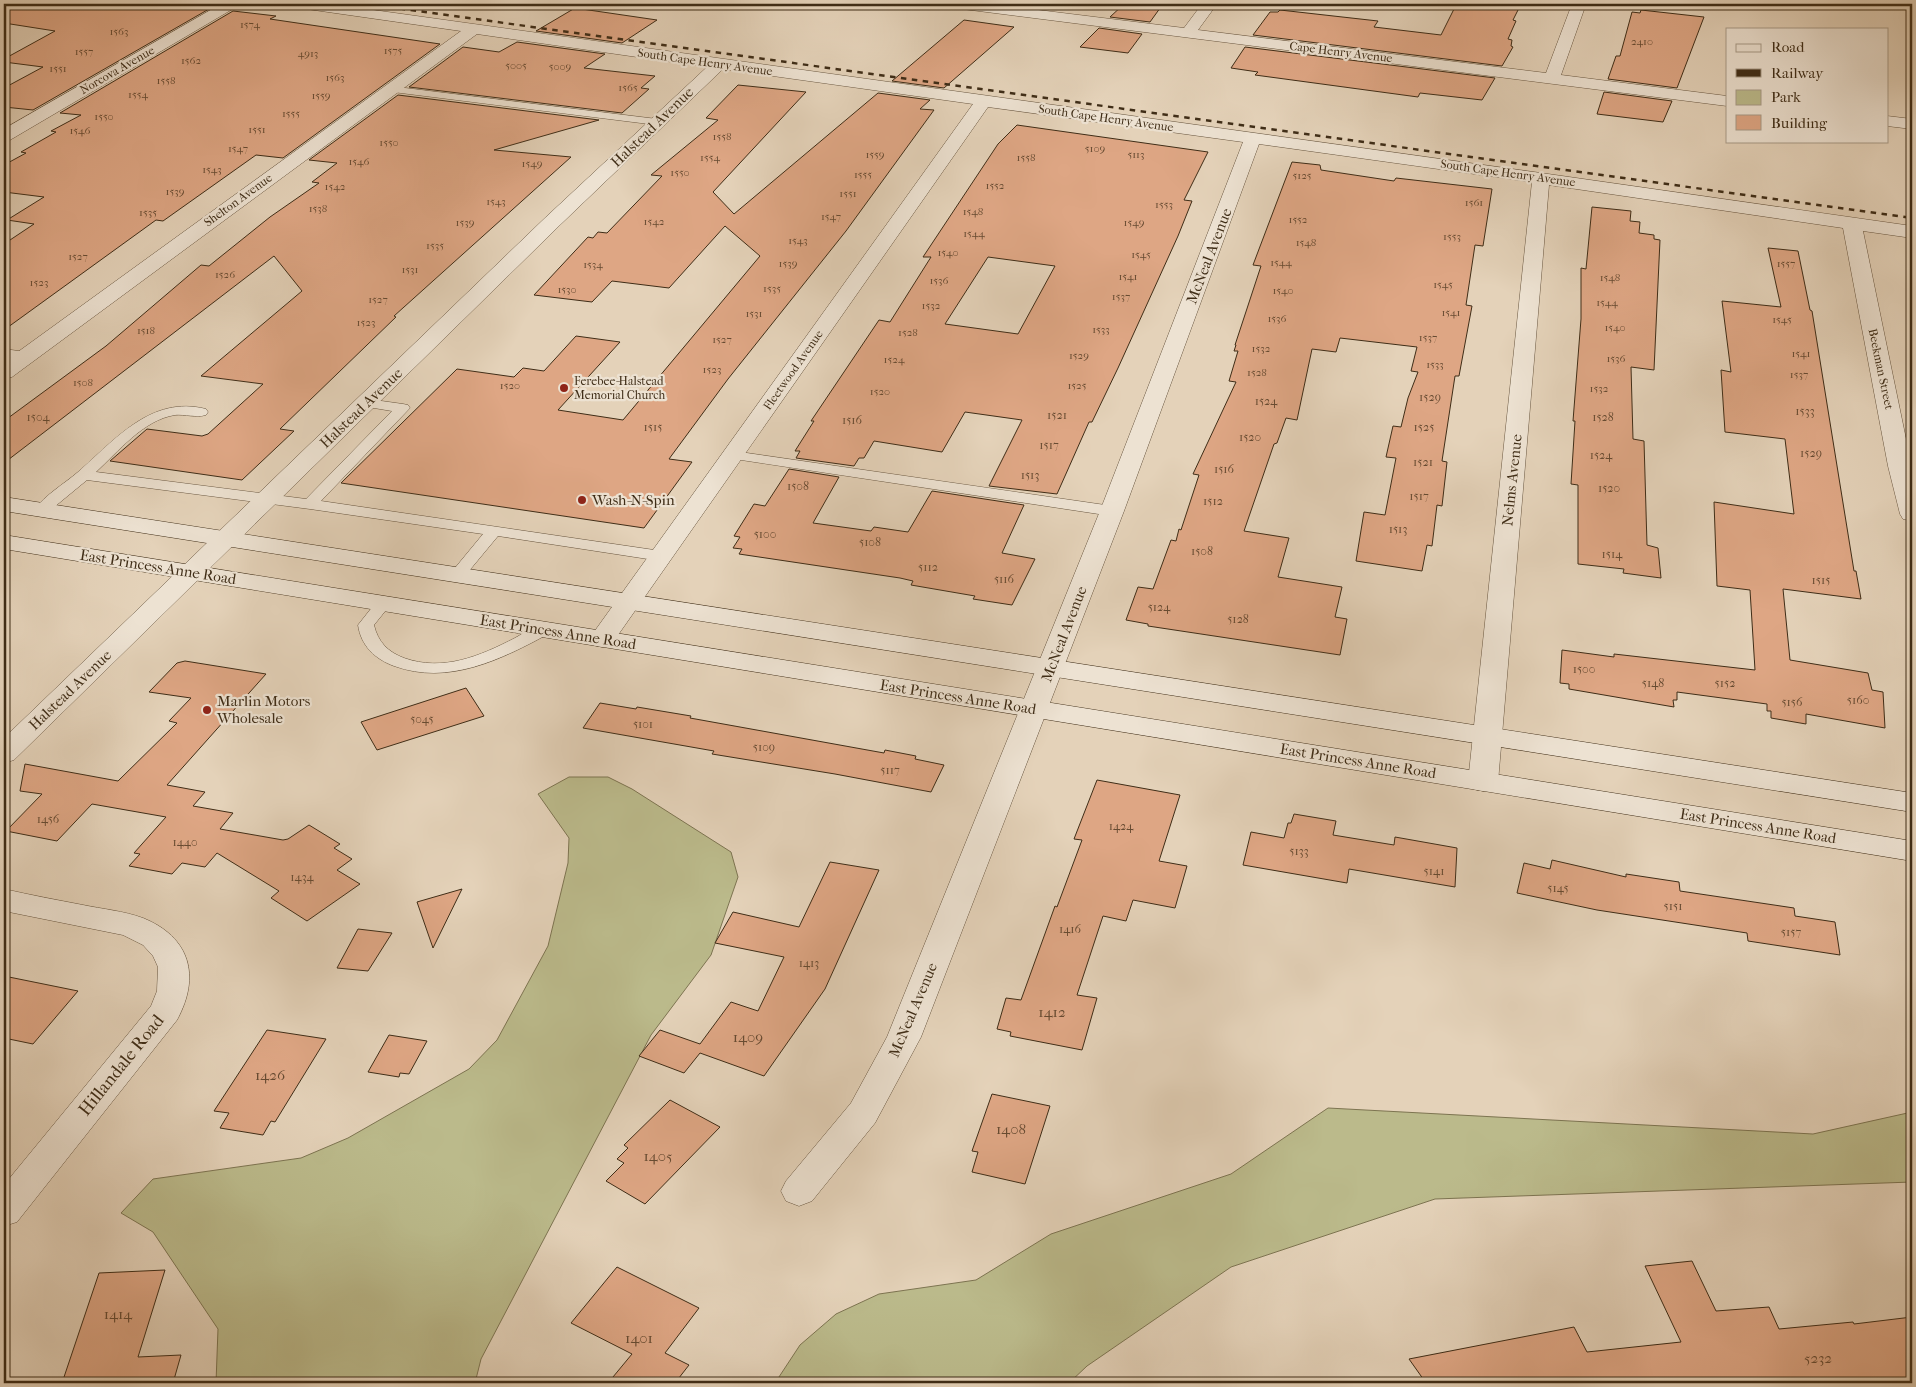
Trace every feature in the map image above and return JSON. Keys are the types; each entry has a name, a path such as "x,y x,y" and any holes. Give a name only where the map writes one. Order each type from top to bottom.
{"street":[{"name":"Norcova Avenue","path":"4,136 231,4"},
{"name":"South Cape Henry Avenue","path":"300,4 1541,178 1912,232"},
{"name":"Cape Henry Avenue","path":"955,4 1726,101"},
{"path":"1188,33 1210,4"},
{"path":"1552,79 1579,4"},
{"name":"Shelton Avenue","path":"4,372 389,89 474,29"},
{"name":"Halstead Avenue","path":"4,754 719,64"},
{"name":"Fleetwood Avenue","path":"602,639 984,101"},
{"path":"1888,121 1912,124"},
{"name":"McNeal Avenue","path":"799,1191 863,1113 904,1037 1112,511 1253,138"},
{"name":"Nelms Avenue","path":"1482,782 1541,178"},
{"name":"Beekman Street","path":"1852,224 1898,456 1912,514"},
{"path":"4,504 1912,803"},
{"name":"East Princess Anne Road","path":"4,542 1912,850"},
{"name":"Hillandale Road","path":"4,900 131,926 154,938 167,951 174,967 173,991 165,1011 4,1212"}],"lane":[{"path":"389,89 657,122"},
{"path":"4,353 26,356"},
{"path":"310,504 403,408 367,402"},
{"path":"42,510 141,424 155,416 175,411 201,412"},
{"path":"733,455 1112,511"},
{"path":"84,475 266,500 310,504 661,556"},
{"path":"458,574 494,531"},
{"path":"384,604 366,625 367,636 373,646 385,656 403,664 450,668 466,665 501,653 544,630"}],"green space":[{"path":"569,777 608,777 632,789 731,852 738,877 711,955 651,1035 481,1359 475,1383 216,1383 218,1329 153,1232 121,1213 153,1179 301,1158 348,1138 469,1069 497,1040 548,946 568,863 569,838 538,794"},
{"path":"1328,1108 1813,1134 1912,1112 1912,1182 1435,1199 1231,1267 1087,1366 1069,1383 775,1383 800,1345 836,1314 879,1294 976,1280 1051,1234 1231,1174"}],"building":[{"path":"4,4 166,4 209,9 33,110 4,107 4,88 43,67 4,62 4,59 55,31 4,23"},
{"path":"1124,4 1163,4 1150,22 1110,17"},
{"path":"1488,4 1521,4 1513,20 1516,21 1508,39 1512,40 1511,46 1513,47 1502,66 1253,35 1270,12 1278,12 1280,10 1378,21 1374,27 1441,35 1456,5 1485,8"},
{"path":"575,8 657,20 622,43 536,31"},
{"path":"1641,10 1704,17 1677,88 1608,79 1616,56 1620,56 1632,12 1640,13"},
{"path":"233,11 276,16 270,19 440,44 283,158 256,155 163,221 156,220 4,330 4,244 34,224 7,220 44,197 4,192 4,165 26,153 21,152 56,132 51,131 81,115 60,113"},
{"path":"964,20 1014,27 944,88 892,81"},
{"path":"1099,28 1142,34 1128,53 1080,47"},
{"path":"517,42 605,54 584,68 655,76 641,88 649,89 622,113 409,87 463,47 499,52"},
{"path":"1245,47 1495,78 1482,100 1420,93 1418,97 1255,75 1258,72 1231,68"},
{"path":"738,85 806,92 713,192 734,214 878,93 930,100 920,109 934,110 846,231 728,379 669,459 692,462 644,528 341,483 457,369 514,377 523,368 544,371 576,336 620,342 558,410 623,420 760,256 725,226 669,288 612,281 592,302 534,295 588,237 593,238 598,232 607,233 662,176 651,175 718,120 706,118"},
{"path":"1604,92 1672,101 1663,122 1597,114"},
{"path":"398,95 599,120 494,150 571,157 394,316 396,317 280,429 294,431 242,480 110,461 147,429 202,436 208,434 263,384 201,376 302,291 274,256 4,463 4,421 106,346 201,265 209,266 270,217 319,183 312,182 337,163 309,160"},
{"path":"1017,125 1208,152 1184,200 1192,201 1178,236 1118,368 1092,422 1089,422 1057,494 989,486 1022,420 965,412 942,452 874,441 864,458 859,458 854,466 796,458 800,451 795,451 814,421 811,421 879,320 890,322 931,257 923,257 998,144","holes":["988,257 1055,266 1018,334 945,324"]},
{"path":"1292,162 1320,165 1321,170 1394,181 1396,178 1492,189 1483,246 1475,245 1466,305 1472,306 1459,376 1455,376 1442,461 1447,462 1442,506 1437,505 1432,546 1427,545 1422,571 1356,561 1364,512 1385,515 1396,458 1386,457 1393,426 1401,427 1408,398 1418,372 1411,371 1417,347 1340,338 1336,352 1312,349 1297,420 1286,418 1277,443 1274,444 1244,531 1289,538 1278,577 1342,587 1335,617 1347,619 1340,655 1148,626 1148,624 1126,620 1138,587 1153,589 1171,540 1176,541 1199,475 1193,474 1236,382 1229,381 1238,351 1234,351 1235,345 1261,266 1253,265"},
{"path":"1592,207 1631,211 1630,221 1640,222 1639,233 1654,235 1654,239 1660,240 1654,370 1631,367 1633,439 1644,441 1647,545 1658,548 1661,578 1623,573 1624,569 1578,564 1578,485 1571,484 1575,421 1573,421 1581,319 1581,268 1586,269"},
{"path":"1768,248 1798,251 1810,310 1812,311 1854,571 1856,571 1861,599 1783,589 1790,660 1868,673 1872,690 1883,692 1885,728 1806,714 1806,724 1771,718 1771,711 1767,711 1767,704 1677,692 1677,700 1673,700 1674,707 1569,689 1569,684 1560,683 1562,650 1614,657 1614,654 1755,670 1750,590 1717,586 1714,502 1794,514 1785,439 1725,432 1721,370 1731,372 1722,301 1781,307"},
{"path":"789,469 839,477 813,523 871,531 874,527 908,532 932,491 1024,505 1002,553 1035,559 1012,605 973,599 975,596 911,585 913,581 900,578 739,554 742,549 733,548 740,537 734,536 754,504 765,506"},
{"path":"185,661 266,674 167,785 205,792 193,806 233,813 220,829 283,840 288,839 309,825 340,844 334,848 352,859 337,870 360,884 307,921 271,898 279,891 217,853 205,867 182,863 172,874 129,866 140,854 134,853 166,817 92,804 57,841 6,831 42,794 20,791 25,764 118,781 177,723 169,721 191,698 149,692 177,663"},
{"path":"466,688 484,716 377,750 361,722"},
{"path":"600,703 691,716 690,718 884,753 885,750 916,756 915,759 944,765 931,792 712,754 714,751 583,728"},
{"path":"1097,780 1180,795 1159,861 1187,866 1175,908 1133,900 1126,921 1103,916 1077,995 1097,998 1082,1050 1010,1036 1011,1032 997,1029 1006,998 1021,1000 1055,906 1057,907 1082,840 1074,839"},
{"path":"1294,814 1336,821 1333,835 1394,845 1395,837 1457,848 1455,887 1349,869 1347,883 1243,865 1251,832 1284,838 1288,823 1291,823"},
{"path":"1552,860 1626,877 1626,874 1679,882 1680,891 1794,908 1795,916 1835,922 1840,955 1748,941 1747,933 1597,910 1517,893 1524,863 1550,869"},
{"path":"830,862 879,870 825,989 764,1076 700,1053 684,1073 639,1056 660,1030 700,1044 731,1002 758,1011 784,957 715,943 733,912 799,927"},
{"path":"462,889 433,948 417,902"},
{"path":"358,929 392,933 368,971 337,968"},
{"path":"4,976 78,991 33,1044 4,1038"},
{"path":"267,1030 326,1039 275,1122 271,1121 263,1135 220,1128 229,1113 214,1111"},
{"path":"389,1035 427,1041 409,1074 400,1073 399,1077 368,1072"},
{"path":"992,1094 1050,1106 1025,1184 972,1172 978,1152 972,1151"},
{"path":"670,1100 720,1127 645,1204 606,1181 624,1163 617,1159 628,1148 624,1145"},
{"path":"1692,1261 1716,1311 1769,1307 1779,1329 1853,1322 1854,1324 1912,1317 1912,1383 1426,1383 1409,1359 1574,1327 1587,1352 1681,1342 1645,1266"},
{"path":"617,1267 699,1308 665,1353 689,1365 675,1383 608,1383 632,1354 571,1323"},
{"path":"165,1270 138,1357 181,1355 173,1383 62,1383 99,1273"}],"railway":[{"path":"367,4 1912,218"}],"place":[{"name":"Ferebee-Halstead Memorial Church","path":"564,388"},
{"name":"Wash-N-Spin","path":"582,500"},
{"name":"Marlin Motors Wholesale","path":"207,710"}]}
